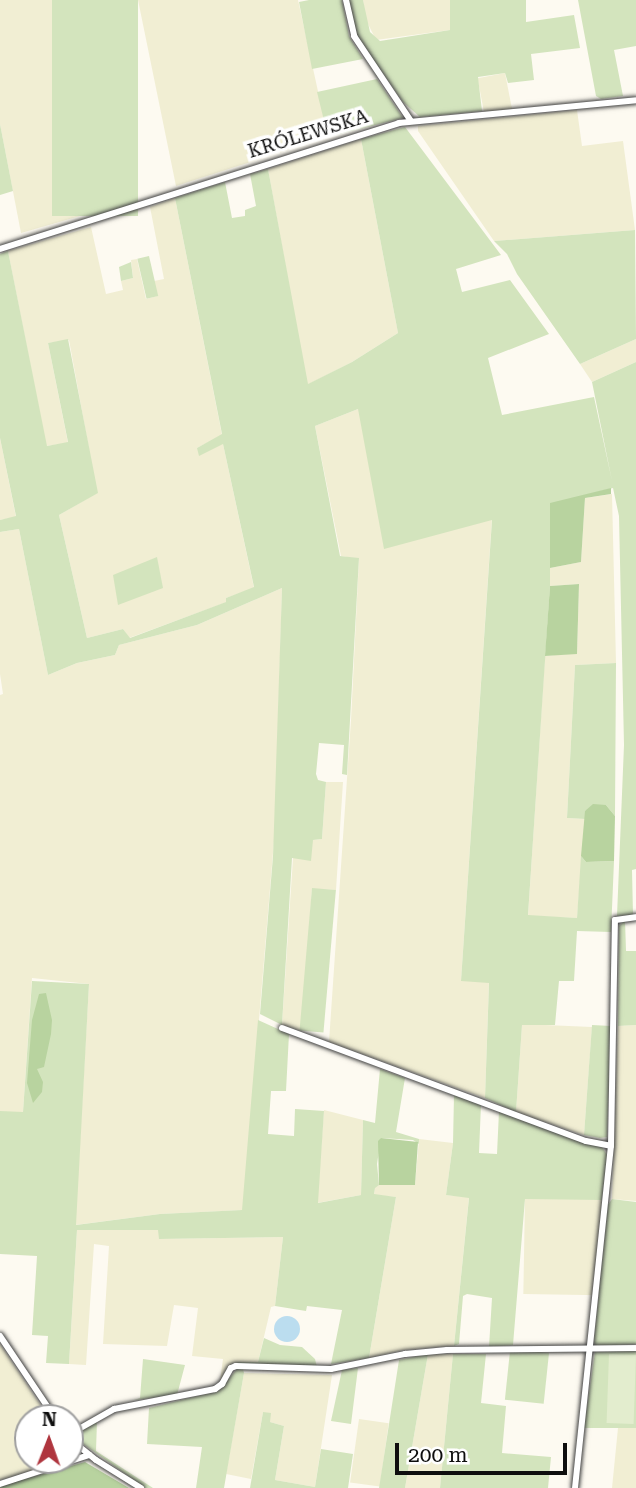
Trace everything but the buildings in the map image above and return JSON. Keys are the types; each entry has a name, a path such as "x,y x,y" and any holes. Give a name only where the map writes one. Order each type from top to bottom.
{"street":[{"path":"346,0 352,33 411,121"},
{"name":"KRÓLEWSKA","path":"0,249 411,121 636,100"},
{"path":"575,1488 611,1146 615,920 636,917"},
{"path":"282,1028 586,1141 611,1146"},
{"path":"0,1336 46,1404"},
{"path":"84,1428 114,1409 215,1389 222,1384 231,1368 236,1366 331,1369 416,1353 636,1348"},
{"path":"84,1450 141,1488"},
{"path":"0,1484 89,1455"}],"shaded area":[{"path":"0,0 52,0 94,212 21,233 0,124"},
{"path":"138,0 298,0 328,137 176,186"},
{"path":"363,0 450,0 450,30 376,40 365,18"},
{"path":"505,73 512,109 485,115 478,78"},
{"path":"577,110 582,146 623,141 635,230 494,241 418,131 418,126"},
{"path":"361,139 398,333 352,362 307,385 268,169"},
{"path":"175,198 222,435 197,448 223,444 254,588 226,598 227,602 129,638 123,629 87,638 59,515 97,493 69,340 48,343 68,443 46,446 8,251 91,227 106,294 123,290 121,281 133,278 131,260 137,259 146,299 157,296 154,281 164,279 150,207"},
{"path":"636,339 636,362 592,382 580,364"},
{"path":"358,409 492,518 461,981 489,981 485,1098 329,1042 359,559 341,556 315,426"},
{"path":"0,438 16,517 0,520"},
{"path":"612,494 616,663 575,665 567,818 585,819 577,918 528,916 545,656 577,653 579,584 550,586 550,568 581,562 585,498"},
{"path":"19,529 48,675 77,663 115,655 119,645 197,625 282,588 275,829 243,1210 160,1214 75,1225 89,984 32,978 23,1112 0,1223 0,695 3,694 0,674 0,532"},
{"path":"326,782 343,782 336,890 312,889 302,1031 282,1025 293,858 313,840 322,839"},
{"path":"522,1024 592,1027 584,1135 516,1112"},
{"path":"636,1025 636,1201 612,1199 618,1026"},
{"path":"324,1110 363,1120 361,1195 317,1203"},
{"path":"419,1139 453,1143 446,1195 469,1197 454,1346 403,1350 369,1358 396,1197 374,1195 375,1185 415,1185"},
{"path":"525,1198 602,1199 600,1295 523,1294"},
{"path":"77,1230 159,1230 159,1239 283,1237 275,1306 271,1307 258,1362 233,1363 220,1381 223,1359 192,1356 198,1308 174,1305 167,1346 103,1344 109,1246 94,1244 86,1365 69,1364"},
{"path":"0,1344 40,1404 14,1404 14,1474 23,1474 0,1480"},
{"path":"428,1354 453,1354 440,1488 405,1488"},
{"path":"244,1373 332,1375 315,1487 275,1480 284,1426 270,1422 263,1412 251,1479 226,1474"},
{"path":"359,1419 389,1423 380,1487 350,1482"},
{"path":"618,1428 636,1428 636,1488 612,1488"}],"green space":[{"path":"52,0 138,0 138,216 52,216"},
{"path":"342,0 349,36 363,59 312,69 299,2"},
{"path":"349,0 363,0 370,32 380,41 450,30 450,0 526,0 526,22 574,15 580,48 531,54 534,80 508,83 505,73 478,77 482,111 420,117 403,102 357,36"},
{"path":"578,0 636,0 636,46 614,50 623,96 601,99 596,96"},
{"path":"377,79 403,118 328,137 317,92"},
{"path":"0,124 13,191 0,195"},
{"path":"405,127 501,255 456,269 462,292 510,280 549,334 488,358 502,415 594,397 612,481 592,382 636,362 636,869 632,870 633,915 617,916 624,745 619,516 613,488 550,504 550,586 528,915 577,918 581,856 586,862 614,861 611,932 577,931 574,981 559,981 555,1025 522,1025 516,1112 485,1098 489,983 461,981 492,520 384,549 358,409 315,426 340,556 359,558 347,775 342,774 344,745 319,743 316,774 318,780 326,782 322,839 313,840 311,861 292,858 282,1025 260,1014 273,856 282,588 197,625 119,645 115,655 77,663 48,675 19,529 0,532 0,520 16,516 0,438 0,254 8,251 47,446 68,442 48,343 68,339 98,493 59,515 87,638 123,629 130,638 226,602 226,598 254,587 223,444 199,456 197,448 222,434 175,198 225,182 232,218 245,216 245,210 256,206 250,174 268,169 308,384 352,362 398,333 361,139"},
{"path":"635,230 636,339 580,364 517,274 507,254 494,241"},
{"path":"149,256 158,296 147,299 137,259"},
{"path":"131,262 133,278 121,281 119,267"},
{"path":"611,488 611,494 585,498 581,562 550,568 550,503"},
{"path":"157,557 163,588 118,605 113,575"},
{"path":"579,584 577,654 545,656 550,586"},
{"path":"616,663 615,816 606,805 585,811 585,819 567,818 575,665"},
{"path":"593,804 606,805 615,816 614,861 586,862 581,856 585,811"},
{"path":"312,888 336,890 323,1033 300,1030"},
{"path":"625,920 626,951 636,951 636,1025 618,1026 619,926"},
{"path":"32,981 89,984 76,1225 160,1214 242,1210 258,1020 289,1034 286,1091 271,1091 268,1134 294,1136 295,1109 324,1111 318,1203 361,1195 363,1120 375,1123 380,1069 405,1078 396,1132 419,1139 419,1144 413,1140 381,1138 377,1164 379,1185 374,1194 396,1197 369,1358 331,1364 342,1310 307,1306 306,1311 275,1306 283,1237 159,1239 158,1230 77,1230 69,1364 46,1363 48,1336 32,1335 37,1256 0,1254 0,1111 23,1112"},
{"path":"46,993 52,1020 51,1034 44,1067 37,1069 43,1082 42,1092 33,1103 27,1083 32,1020 39,994"},
{"path":"592,1025 611,1026 607,1137 600,1138 584,1135"},
{"path":"454,1095 481,1104 479,1153 497,1154 499,1111 602,1147 607,1155 602,1200 525,1199 513,1345 489,1347 492,1298 467,1294 463,1296 459,1344 454,1346 469,1198 446,1195 453,1143"},
{"path":"381,1138 418,1142 415,1185 379,1185 378,1141"},
{"path":"612,1199 636,1202 636,1344 596,1346 594,1342 608,1205"},
{"path":"264,1338 280,1345 302,1347 315,1359 317,1367 234,1365 238,1362 258,1362"},
{"path":"510,1349 549,1353 544,1404 505,1400"},
{"path":"636,1350 636,1428 584,1428 595,1352"},
{"path":"428,1354 405,1488 379,1488 399,1360"},
{"path":"453,1354 486,1354 481,1403 506,1406 502,1453 551,1457 548,1488 440,1488"},
{"path":"609,1354 636,1355 634,1424 607,1423"},
{"path":"143,1359 185,1365 177,1395 134,1400 140,1398"},
{"path":"358,1368 351,1424 331,1421 342,1370"},
{"path":"237,1369 243,1369 244,1373 224,1488 196,1488 202,1447 147,1444 149,1408 218,1391"},
{"path":"263,1412 271,1413 270,1422 284,1426 275,1480 315,1487 321,1449 353,1454 348,1488 250,1488"},
{"path":"97,1421 96,1451 153,1488 145,1488 84,1445 84,1429"},
{"path":"84,1462 129,1488 0,1488 42,1474 84,1474"}],"water":[{"path":"287,1316 296,1320 300,1329 296,1338 287,1342 278,1338 274,1329 278,1320"}]}
